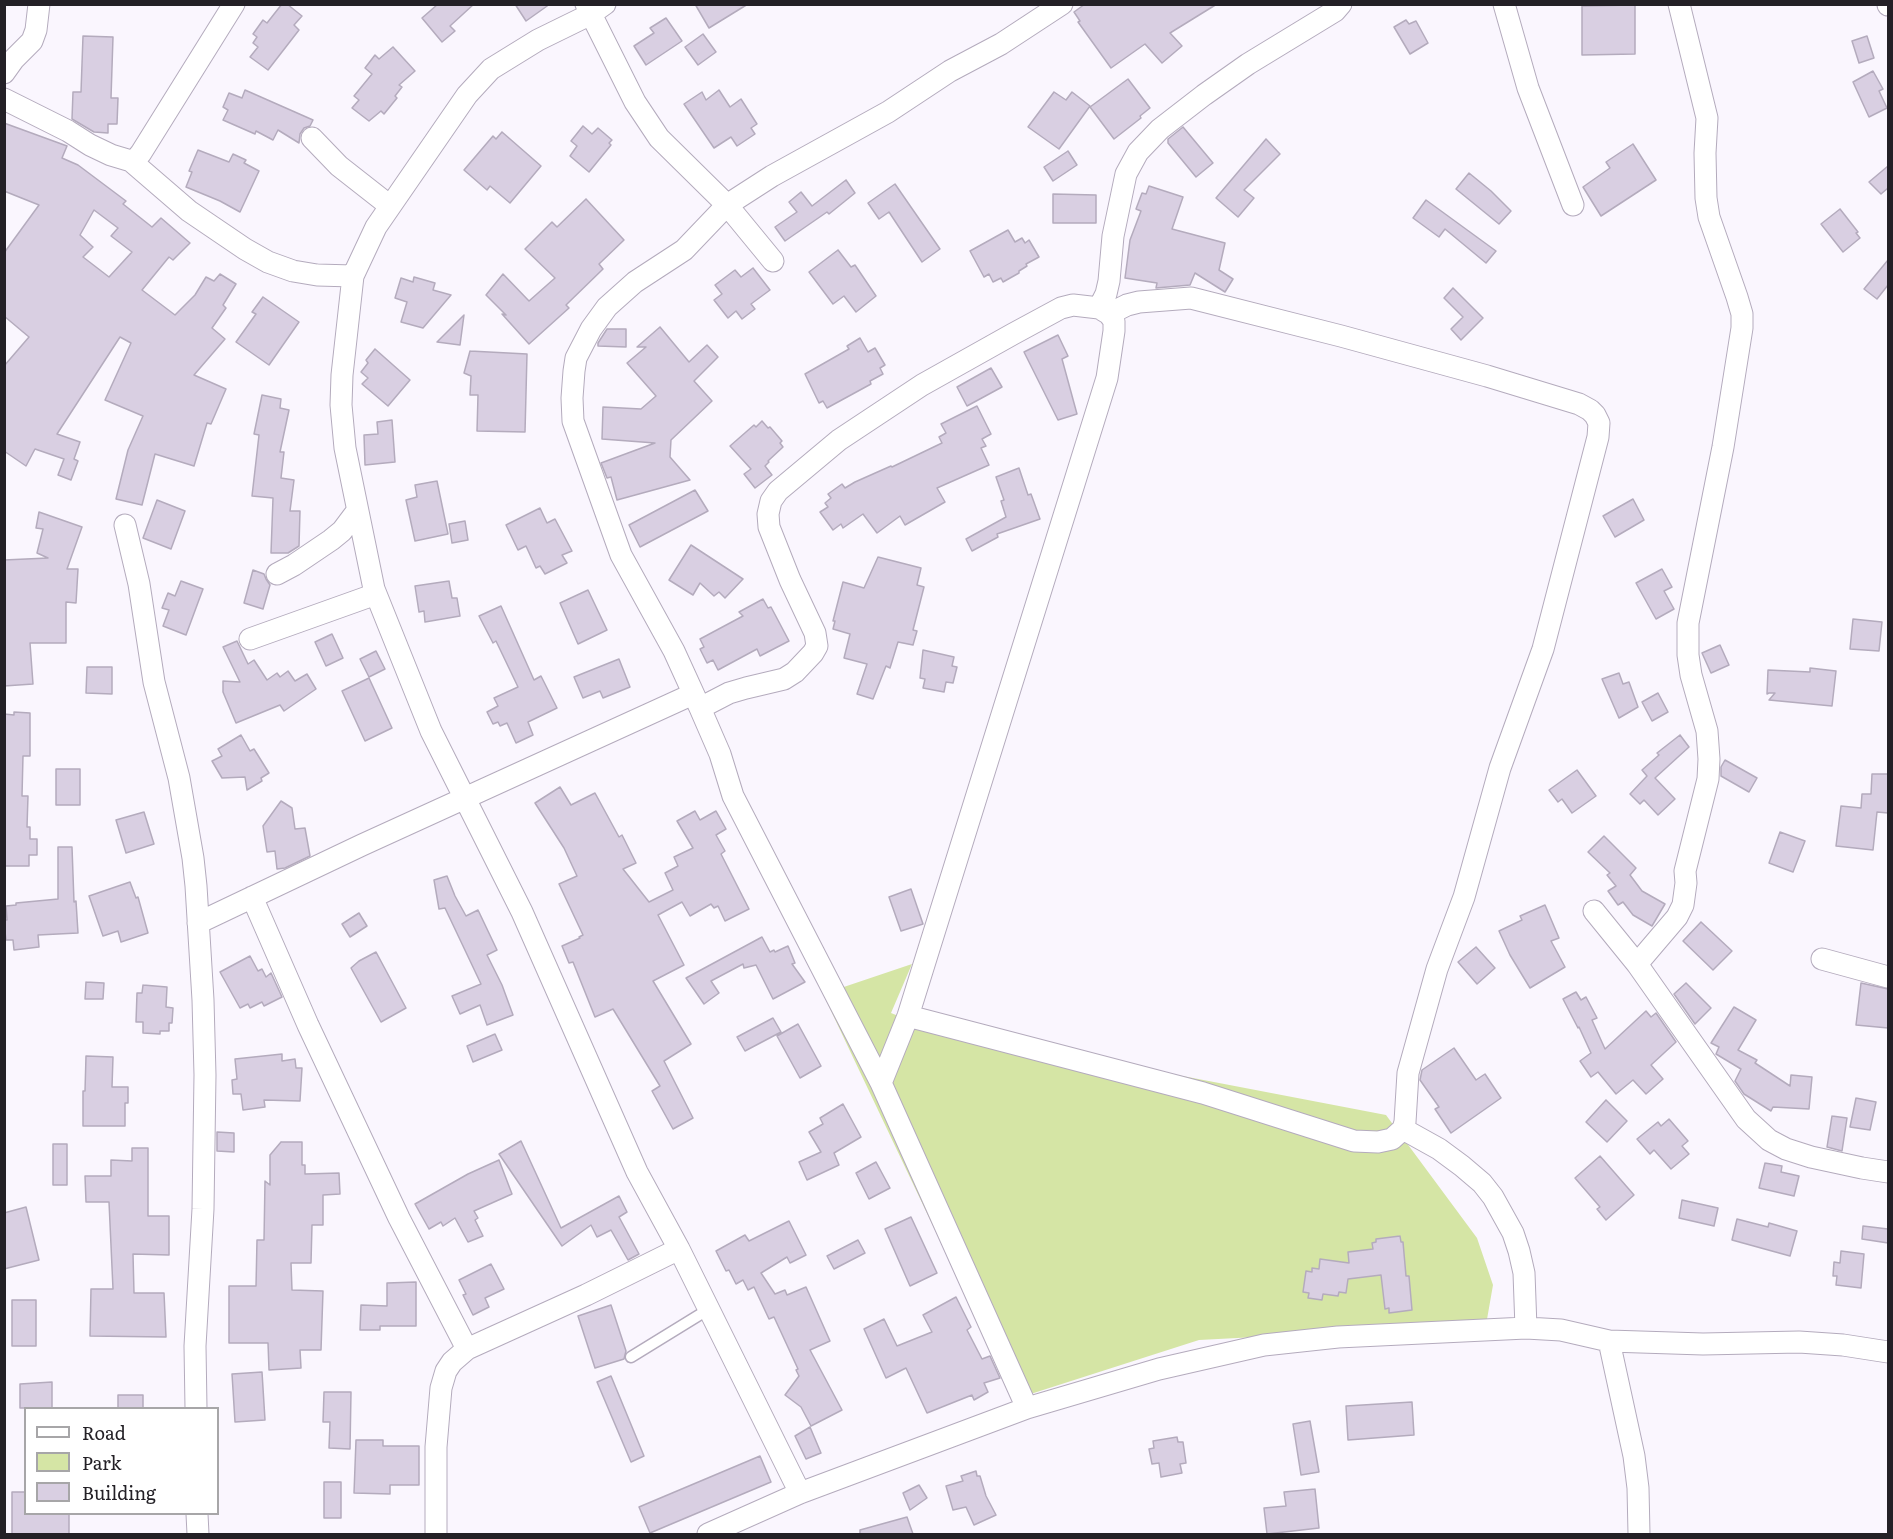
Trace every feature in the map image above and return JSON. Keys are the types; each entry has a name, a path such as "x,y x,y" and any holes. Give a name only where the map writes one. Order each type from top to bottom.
{"street":[{"path":"4,73 32,41 36,30 39,4"},
{"path":"131,161 141,153 234,4"},
{"path":"1027,1408 881,1083 733,796 720,754 674,651 621,555 573,421 572,398 576,358 587,336 607,307 635,282 684,250 727,205 772,176 888,112 950,71 1001,44 1062,4"},
{"path":"1104,311 1113,236 1126,174 1138,152 1160,129 1204,95 1341,4"},
{"path":"1504,4 1528,88 1573,205"},
{"path":"1637,964 1677,917 1683,905 1685,871 1707,779 1709,759 1707,731 1691,675 1688,655 1688,623 1723,447 1742,328 1742,314 1709,217 1706,198 1705,153 1707,118 1679,4"},
{"path":"773,261 727,205 659,138 635,102 594,8 491,69 467,95 376,227 353,276 340,405 345,448 376,594 431,731 539,947 637,1172 679,1249 800,1493"},
{"path":"4,99 111,155 131,161 189,211 268,262 293,271 317,275 353,276"},
{"path":"312,138 339,166 390,206"},
{"path":"908,1016 1203,1093 1354,1141 1378,1142 1392,1139 1402,1130 1405,1122 1408,1074 1414,1047 1437,969 1464,897 1500,768 1543,650 1598,438 1599,423 1590,410 1579,404 1487,376 1191,298 1139,302 1104,311"},
{"path":"198,923 362,845 697,701 784,679 795,672 817,646 815,633 790,580 769,527 768,514 771,501 778,491 839,440 922,385 1061,308 1083,305 1104,311 1113,317 1114,331 1107,378 908,1016 881,1083"},
{"path":"277,574 331,540 342,531 357,511"},
{"path":"125,525 139,584 154,682 170,741 193,858 203,1000 205,1075 203,1209 195,1346 196,1407"},
{"path":"250,639 376,594"},
{"path":"252,897 308,1025 399,1218 467,1349"},
{"path":"1594,911 1637,964 1746,1119 1768,1140 1785,1149 1811,1157 1888,1172"},
{"path":"1822,959 1888,977"},
{"path":"1402,1130 1438,1149 1462,1166 1482,1183 1493,1197 1513,1233 1519,1251 1524,1273 1526,1328"},
{"path":"435,1534 436,1447 441,1388 446,1371 452,1362 467,1349 586,1295 679,1249"},
{"path":"722,1532 800,1493 1027,1408 1160,1369 1264,1345 1338,1337 1526,1328 1561,1330 1609,1341 1703,1344 1799,1342 1843,1345 1888,1352"},
{"path":"1609,1341 1634,1456 1638,1488 1639,1534"},
{"path":"197,1515 198,1534"}],"lane":[{"path":"631,1357 709,1309"}],"green space":[{"path":"912,964 891,1013 906,1019 1099,1060 1386,1115 1477,1238 1493,1285 1486,1325 1199,1340 1015,1399 823,994"}],"building":[{"path":"282,4 287,4 302,16 294,25 299,30 268,70 250,57 258,47 253,43 257,37 253,34 263,20 267,23"},
{"path":"438,4 474,4 450,26 455,31 442,42 422,18"},
{"path":"515,4 550,4 526,21"},
{"path":"695,4 748,4 709,28"},
{"path":"1085,4 1217,4 1170,33 1182,46 1162,63 1145,44 1111,68 1078,22 1080,21 1074,12"},
{"path":"1635,5 1635,54 1582,55 1582,6"},
{"path":"666,18 682,41 646,65 634,46 654,33 650,28"},
{"path":"1406,20 1409,24 1416,21 1428,43 1410,54 1394,27"},
{"path":"703,34 716,52 698,65 685,47"},
{"path":"83,36 113,37 111,98 118,98 117,124 108,124 108,133 94,132 72,119 73,92 81,92"},
{"path":"1867,36 1874,58 1859,63 1852,41"},
{"path":"393,47 415,71 399,85 402,87 395,96 397,98 384,114 381,111 369,121 352,108 359,100 354,96 372,74 365,68 375,55 379,59"},
{"path":"1873,71 1883,89 1879,91 1887,108 1869,117 1853,82"},
{"path":"1128,79 1150,108 1114,139 1090,107"},
{"path":"245,90 313,120 310,126 304,128 300,134 299,143 278,130 273,140 256,131 255,134 223,120 228,110 223,107 229,93 242,98"},
{"path":"719,90 730,107 741,99 757,124 751,128 755,134 737,146 731,137 714,148 684,104 702,92 706,100"},
{"path":"1054,92 1066,100 1072,92 1090,106 1059,149 1028,127"},
{"path":"4,123 67,146 62,158 78,165 126,201 123,204 152,227 161,218 190,243 173,260 169,257 142,290 175,315 195,295 206,277 214,281 220,274 236,284 223,305 226,308 212,328 225,339 194,375 226,389 211,424 207,423 194,466 155,454 142,505 116,499 128,450 143,416 105,400 131,343 120,337 57,434 80,442 74,459 78,461 71,480 58,475 64,459 35,449 26,466 4,451 4,366 29,337 4,316 4,253 39,205 4,191","holes":["94,210 118,228 111,236 132,252 109,277 83,257 93,247 80,235"]},
{"path":"583,126 592,134 598,128 612,140 609,143 611,145 589,172 570,156 577,146 571,141"},
{"path":"1183,127 1213,163 1196,177 1168,143 1168,139"},
{"path":"502,132 541,166 510,203 490,186 487,190 464,170 493,136 496,139"},
{"path":"1266,139 1280,154 1244,190 1254,198 1238,217 1216,198"},
{"path":"1633,144 1656,180 1601,216 1583,187 1610,168 1606,162"},
{"path":"198,150 229,162 233,154 246,160 244,163 259,171 240,212 186,187 192,172 189,171"},
{"path":"1068,151 1077,165 1053,181 1044,167"},
{"path":"1888,166 1888,188 1881,194 1869,182"},
{"path":"1469,173 1511,211 1499,224 1456,189"},
{"path":"846,180 855,193 829,214 827,212 785,241 775,227 797,212 789,202 801,192 812,206"},
{"path":"895,184 940,249 922,262 889,212 879,219 868,203"},
{"path":"1149,186 1183,197 1172,229 1225,243 1219,270 1233,279 1225,292 1195,273 1190,285 1156,288 1157,283 1125,278 1130,240 1141,211 1136,209 1142,193 1146,194"},
{"path":"1053,194 1096,195 1096,223 1053,223"},
{"path":"586,199 624,240 599,264 603,269 566,305 569,308 529,344 502,314 506,315 486,295 503,274 529,301 555,278 525,249 552,222 557,227"},
{"path":"1426,200 1496,251 1486,263 1445,229 1439,237 1413,218"},
{"path":"1840,209 1860,238 1843,252 1821,224"},
{"path":"1008,230 1015,242 1022,238 1025,243 1029,240 1039,257 1003,282 1001,278 993,282 989,274 984,277 970,251"},
{"path":"838,250 851,267 855,265 876,296 856,312 844,296 833,304 809,272"},
{"path":"1888,260 1888,285 1877,299 1864,289"},
{"path":"753,268 770,290 751,304 755,309 742,319 736,311 728,318 714,300 722,294 715,285 735,270 741,277"},
{"path":"414,277 435,283 433,290 451,295 423,328 401,322 407,302 395,298 401,278 413,282"},
{"path":"1453,288 1483,318 1461,340 1451,329 1463,317 1444,298"},
{"path":"263,297 299,322 269,365 236,342 256,314 252,312"},
{"path":"464,315 460,345 437,342"},
{"path":"660,327 689,362 707,345 718,357 694,381 712,401 671,440 670,457 690,480 617,500 611,477 607,478 601,463 655,443 602,439 603,407 641,409 656,396 627,363 646,347 637,347"},
{"path":"607,329 626,329 626,347 598,346"},
{"path":"1058,335 1068,356 1062,359 1077,414 1058,420 1024,352"},
{"path":"860,338 868,352 875,348 885,365 880,368 883,374 870,381 871,384 827,408 823,401 819,403 805,374 849,349 847,346"},
{"path":"375,349 410,380 388,406 362,384 368,378 361,372 368,363 366,360"},
{"path":"470,351 527,354 525,432 477,431 478,395 470,395 471,376 464,373"},
{"path":"991,368 1002,387 967,406 957,387"},
{"path":"262,395 281,399 280,408 289,410 280,452 284,452 281,478 294,480 290,511 300,511 299,546 288,553 271,553 273,498 252,496 259,435 254,434"},
{"path":"977,406 991,434 982,439 986,446 981,448 989,465 937,488 945,502 905,525 900,516 877,533 863,514 843,528 841,524 833,530 820,512 828,507 825,503 831,498 828,494 842,484 845,488 942,443 939,437 946,433 941,424"},
{"path":"392,420 395,462 365,465 364,435 378,434 377,422"},
{"path":"762,421 782,441 780,443 783,447 765,466 772,475 755,488 744,474 751,469 730,446"},
{"path":"1019,468 1028,495 1031,494 1040,519 997,534 998,537 972,551 966,539 1006,517 1001,501 1004,500 996,477"},
{"path":"437,481 448,534 415,541 406,500 417,497 415,485"},
{"path":"695,490 708,511 640,547 629,525"},
{"path":"1633,499 1644,520 1615,537 1603,516"},
{"path":"157,500 185,511 171,549 143,538"},
{"path":"540,508 547,523 555,519 572,551 562,555 567,563 545,574 540,566 536,568 526,546 518,550 506,525"},
{"path":"39,512 82,527 67,569 78,569 76,603 66,602 66,643 30,643 33,684 4,686 4,560 48,558 37,553 43,529 36,528"},
{"path":"465,521 468,540 452,543 449,524"},
{"path":"691,545 743,579 725,598 719,592 714,596 700,583 693,595 669,580"},
{"path":"878,557 921,568 917,585 924,587 913,630 917,631 913,645 898,642 890,668 886,666 873,699 857,694 867,664 844,658 850,634 833,629 835,621 833,621 843,582 864,588"},
{"path":"1662,569 1672,587 1664,591 1674,609 1656,619 1636,583"},
{"path":"253,570 264,574 270,585 263,609 244,603"},
{"path":"181,581 203,589 186,635 163,626 169,610 162,608 168,593 175,596"},
{"path":"449,581 452,598 457,598 460,616 425,622 424,611 419,612 415,586"},
{"path":"588,590 607,630 578,644 560,603"},
{"path":"763,599 768,608 771,607 789,641 760,656 757,649 718,670 713,660 707,663 700,649 704,647 700,639 743,616 739,612"},
{"path":"501,606 534,680 541,676 557,708 528,722 533,735 516,743 507,723 500,726 498,722 493,724 487,712 498,706 494,698 518,687 496,641 493,643 479,616"},
{"path":"1853,619 1882,622 1879,651 1850,649"},
{"path":"332,634 343,658 326,666 315,642"},
{"path":"237,641 248,664 254,660 267,680 277,673 280,677 288,671 295,681 307,674 316,689 284,711 280,705 236,723 223,692 223,681 240,682 223,647"},
{"path":"1720,645 1729,665 1711,673 1702,653"},
{"path":"923,650 954,657 952,666 957,667 953,683 946,682 944,692 923,688 925,679 920,678"},
{"path":"376,651 385,669 369,677 360,659"},
{"path":"619,659 630,687 603,698 600,691 583,698 574,677"},
{"path":"87,667 112,667 112,694 86,693"},
{"path":"1810,668 1836,671 1832,706 1769,700 1775,693 1767,694 1768,670 1810,672"},
{"path":"1619,673 1623,684 1629,682 1638,707 1619,718 1602,679"},
{"path":"369,678 392,728 365,741 342,691"},
{"path":"1658,693 1668,712 1652,721 1642,702"},
{"path":"14,712 30,713 30,756 23,756 22,796 28,796 27,827 30,827 30,839 37,839 37,855 29,855 29,866 4,866 4,714 14,715"},
{"path":"241,735 250,751 254,749 269,773 261,778 262,781 247,790 245,777 222,778 212,761 222,756 218,749"},
{"path":"1680,735 1689,747 1655,778 1675,799 1658,815 1644,800 1640,804 1630,794 1647,776 1642,770 1659,755 1657,753"},
{"path":"1725,760 1757,778 1749,792 1721,776 1721,767"},
{"path":"56,769 80,769 80,805 56,805"},
{"path":"1577,770 1596,796 1572,813 1562,799 1558,802 1549,790"},
{"path":"1872,774 1888,774 1888,813 1877,812 1873,850 1836,846 1841,806 1861,808 1862,794 1871,794"},
{"path":"560,787 571,805 595,793 619,837 622,835 636,863 623,869 649,902 673,890 665,873 678,866 674,857 693,848 677,821 695,811 700,820 716,811 726,829 716,835 725,851 721,854 749,909 725,921 718,906 714,908 711,904 690,916 682,902 658,915 684,965 653,981 691,1044 664,1061 693,1118 673,1129 652,1091 660,1086 613,1009 595,1017 573,962 569,963 562,946 583,935 559,884 577,876 564,848 535,803"},
{"path":"281,801 292,808 295,829 305,828 310,856 285,868 277,869 275,851 267,852 263,826"},
{"path":"144,812 154,844 126,853 116,820"},
{"path":"1780,832 1805,841 1793,872 1769,863"},
{"path":"1604,836 1636,868 1630,875 1642,891 1665,904 1652,926 1633,915 1623,902 1618,905 1608,891 1616,886 1607,875 1610,873 1588,852"},
{"path":"58,847 72,847 74,902 76,901 78,933 38,935 39,947 14,950 13,940 6,940 4,920 7,920 6,906 58,899"},
{"path":"447,876 466,916 478,910 497,950 487,955 502,985 513,1015 487,1025 480,1005 460,1014 452,996 481,984 445,908 439,909 434,880"},
{"path":"130,882 136,898 138,897 148,933 121,942 118,931 103,936 89,896"},
{"path":"911,889 923,924 901,931 889,897"},
{"path":"1545,905 1559,938 1551,941 1565,967 1530,988 1510,955 1499,931 1522,920 1520,916"},
{"path":"359,913 367,926 350,937 342,924"},
{"path":"1701,922 1732,951 1713,970 1683,941"},
{"path":"762,937 770,952 788,946 795,963 792,964 805,982 773,999 756,965 744,968 743,964 711,981 719,993 704,1004 686,978"},
{"path":"1476,947 1495,968 1477,984 1458,962"},
{"path":"376,952 406,1008 381,1022 351,968"},
{"path":"250,956 258,971 262,969 266,977 271,973 282,997 264,1006 262,1002 250,1008 248,1004 240,1008 220,972"},
{"path":"86,982 104,983 103,999 85,999"},
{"path":"1686,983 1711,1008 1695,1024 1674,994"},
{"path":"1861,983 1888,989 1888,1028 1856,1025"},
{"path":"143,985 167,987 166,1007 173,1008 169,1031 160,1031 160,1034 143,1033 143,1022 136,1022 137,993 142,993"},
{"path":"1576,992 1581,1000 1586,997 1597,1018 1592,1020 1605,1049 1646,1011 1651,1017 1656,1013 1676,1042 1651,1065 1663,1079 1646,1094 1633,1080 1616,1094 1598,1072 1591,1077 1580,1061 1591,1053 1563,999"},
{"path":"1734,1007 1756,1020 1738,1050 1757,1060 1755,1063 1790,1086 1791,1075 1812,1077 1809,1109 1773,1107 1771,1111 1744,1094 1735,1081 1741,1069 1716,1054 1719,1047 1711,1043"},
{"path":"773,1018 781,1032 745,1051 737,1037"},
{"path":"798,1024 821,1066 800,1078 777,1036"},
{"path":"495,1034 502,1050 473,1062 467,1046"},
{"path":"1454,1048 1476,1080 1485,1074 1501,1098 1451,1133 1435,1109 1439,1107 1420,1080 1422,1070"},
{"path":"282,1054 282,1061 295,1059 296,1068 302,1068 300,1101 264,1100 265,1107 243,1110 241,1094 233,1094 232,1080 237,1079 235,1059"},
{"path":"86,1056 113,1057 112,1087 128,1087 125,1126 83,1126"},
{"path":"1856,1098 1876,1102 1870,1130 1850,1127"},
{"path":"1606,1100 1627,1121 1607,1142 1586,1122"},
{"path":"843,1104 861,1137 834,1153 839,1165 807,1180 799,1162 821,1152 809,1132 823,1124 820,1118"},
{"path":"1832,1116 1847,1118 1842,1151 1827,1147"},
{"path":"1669,1119 1688,1141 1682,1146 1689,1154 1671,1169 1654,1150 1650,1154 1637,1139 1658,1122 1661,1126"},
{"path":"217,1132 234,1133 234,1152 217,1151"},
{"path":"521,1141 561,1228 619,1196 627,1212 619,1217 639,1254 628,1260 611,1230 597,1237 591,1225 562,1246 499,1154"},
{"path":"281,1142 302,1142 302,1165 305,1165 305,1174 339,1173 340,1194 323,1195 323,1225 312,1225 311,1263 291,1263 292,1290 323,1291 321,1350 300,1350 301,1368 269,1370 268,1343 229,1343 229,1286 256,1286 257,1240 264,1240 265,1181 270,1185 270,1155"},
{"path":"53,1144 67,1144 67,1185 53,1185"},
{"path":"132,1148 148,1148 148,1216 169,1216 169,1255 133,1254 134,1293 164,1293 166,1337 90,1336 91,1289 113,1289 109,1202 86,1202 85,1176 111,1176 111,1160 132,1161"},
{"path":"1600,1156 1634,1195 1606,1220 1597,1209 1600,1207 1575,1178"},
{"path":"499,1160 512,1194 474,1211 478,1218 475,1220 483,1236 468,1242 455,1218 443,1226 441,1222 429,1229 415,1204 468,1174"},
{"path":"876,1162 890,1188 869,1199 856,1173"},
{"path":"1765,1163 1782,1166 1781,1172 1799,1176 1794,1196 1759,1188"},
{"path":"1682,1200 1718,1208 1714,1226 1679,1218"},
{"path":"26,1207 39,1260 4,1269 4,1213"},
{"path":"911,1217 937,1273 910,1286 885,1229"},
{"path":"1737,1219 1768,1227 1769,1223 1797,1231 1790,1256 1732,1240"},
{"path":"789,1221 806,1255 790,1263 787,1257 761,1273 775,1294 785,1290 787,1295 806,1287 830,1341 810,1350 842,1410 811,1426 801,1407 785,1395 799,1376 796,1370 798,1369 774,1317 769,1319 754,1287 748,1290 743,1280 736,1284 729,1270 726,1271 716,1251 745,1235 749,1241"},
{"path":"1863,1226 1888,1229 1888,1243 1862,1239"},
{"path":"1400,1236 1403,1242 1406,1276 1409,1276 1412,1310 1389,1313 1389,1308 1385,1309 1381,1275 1348,1279 1346,1293 1339,1292 1338,1296 1323,1294 1322,1300 1308,1298 1309,1293 1303,1292 1306,1271 1312,1272 1312,1268 1319,1269 1320,1259 1349,1263 1348,1252 1373,1249 1372,1243 1376,1242 1376,1239"},
{"path":"858,1240 865,1253 834,1269 827,1256"},
{"path":"1841,1251 1864,1254 1861,1288 1836,1285 1837,1276 1833,1276 1834,1262 1840,1263"},
{"path":"491,1264 504,1289 485,1298 489,1307 473,1315 463,1295 466,1294 459,1280"},
{"path":"416,1282 416,1326 380,1326 380,1330 360,1330 361,1305 387,1306 387,1283"},
{"path":"956,1297 971,1327 967,1330 982,1359 990,1356 1000,1378 984,1383 988,1392 974,1400 972,1395 927,1413 906,1368 886,1378 864,1329 884,1319 897,1346 932,1332 923,1315"},
{"path":"12,1300 36,1300 36,1346 12,1346"},
{"path":"611,1305 626,1351 624,1359 595,1368 578,1316"},
{"path":"262,1372 265,1420 235,1422 232,1374"},
{"path":"611,1376 644,1456 631,1462 597,1382"},
{"path":"52,1382 52,1407 20,1408 20,1384"},
{"path":"324,1392 351,1392 350,1449 329,1448 330,1422 323,1422"},
{"path":"118,1395 143,1395 143,1407 118,1407"},
{"path":"1412,1402 1414,1435 1348,1440 1346,1406"},
{"path":"1310,1421 1319,1472 1301,1475 1293,1424"},
{"path":"810,1427 821,1453 806,1459 795,1436"},
{"path":"1177,1437 1178,1442 1183,1442 1186,1463 1180,1464 1182,1473 1161,1477 1159,1463 1152,1464 1149,1449 1154,1448 1153,1441"},
{"path":"356,1440 383,1440 383,1446 419,1446 419,1485 390,1485 390,1494 354,1493"},
{"path":"760,1456 771,1482 650,1533 639,1507"},
{"path":"976,1471 996,1515 974,1525 966,1507 953,1510 946,1486 963,1481 961,1476"},
{"path":"324,1482 341,1482 341,1518 324,1518"},
{"path":"919,1485 927,1498 910,1510 903,1493"},
{"path":"1315,1489 1319,1528 1267,1534 1264,1508 1286,1506 1284,1492"},
{"path":"12,1492 24,1492 24,1515 69,1515 69,1534 12,1534"},
{"path":"907,1517 913,1534 860,1534 860,1530"}]}
